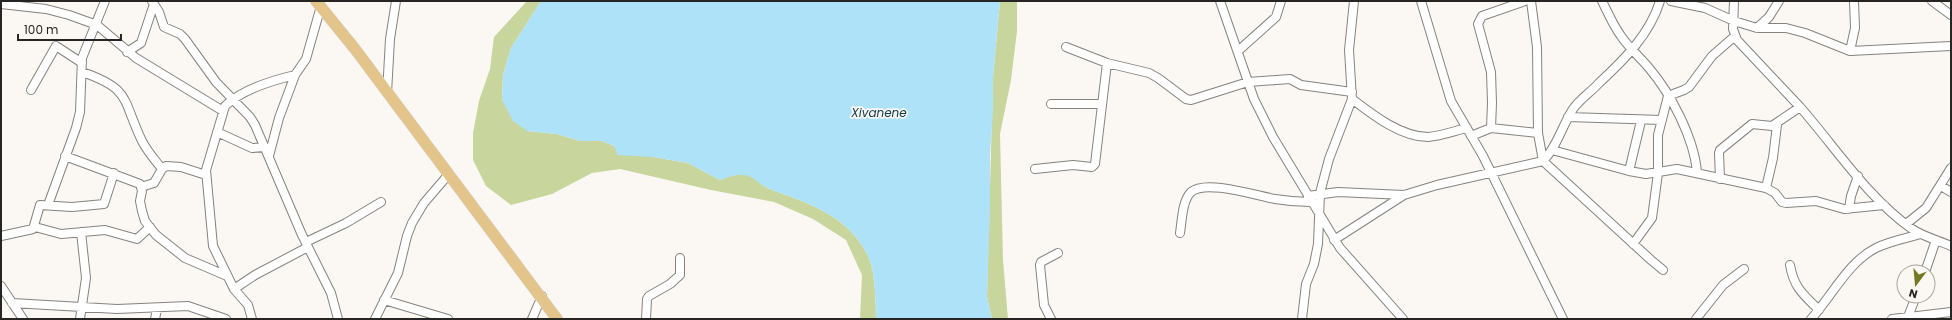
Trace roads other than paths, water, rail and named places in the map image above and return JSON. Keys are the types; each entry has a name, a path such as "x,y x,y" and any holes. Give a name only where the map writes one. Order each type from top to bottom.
{"main road":[{"path":"318,4 337,25 448,175 542,296 557,319"}],"street":[{"path":"48,205 78,121 82,63 85,50 105,1"},
{"path":"387,92 390,39 396,1"},
{"path":"1220,1 1254,99 1309,199 1334,240 1403,319"},
{"path":"1238,51 1276,17 1281,1"},
{"path":"1302,319 1306,284 1314,264 1318,244 1318,213 1320,194 1329,159 1352,96 1349,50 1354,1"},
{"path":"1421,1 1451,101 1491,173 1562,319"},
{"path":"1491,128 1491,72 1478,24 1482,16 1525,1"},
{"path":"1531,1 1537,47 1538,133 1543,162 1663,270"},
{"path":"1602,1 1620,35 1649,68 1668,96 1690,142 1696,159 1697,172"},
{"path":"1334,240 1404,195 1437,185 1543,162 1552,150 1568,117 1582,99 1632,50 1651,24 1660,1"},
{"path":"1672,1 1705,8 1757,28 1794,30 1850,51 1951,46"},
{"path":"1734,1 1733,29 1735,36 1744,48 1800,107 1884,205 1906,224 1921,234 1951,246"},
{"path":"1757,28 1769,17 1779,1"},
{"path":"1850,51 1855,28 1854,1"},
{"path":"1932,1 1951,15"},
{"path":"127,52 140,43 153,3"},
{"path":"153,3 159,12 164,27 180,34 185,39 211,76 250,117 265,147 307,244 331,293 338,319"},
{"path":"1,4 46,9 69,15 95,25 104,30 127,52 223,111"},
{"path":"269,156 278,118 295,74 306,59 318,4"},
{"path":"1668,96 1690,86 1712,56 1735,36"},
{"path":"31,90 56,46 82,63"},
{"path":"1066,47 1107,63 1149,73 1186,99 1191,100 1248,82 1290,79 1301,85 1352,96 1395,128 1410,134 1427,137 1467,128"},
{"path":"1035,169 1067,165 1092,167 1095,164 1107,63"},
{"path":"82,72 113,86 120,92 142,141 162,168"},
{"path":"252,319 248,305 234,289 213,246 209,190 206,175 225,106 233,99 295,74"},
{"path":"1633,244 1652,218 1658,173 1657,142 1668,96"},
{"path":"1051,104 1102,104"},
{"path":"1720,179 1720,150 1753,123 1772,126 1777,125 1800,107"},
{"path":"1568,117 1641,121 1662,120"},
{"path":"1629,171 1641,121"},
{"path":"1766,188 1773,158 1777,125"},
{"path":"1471,136 1491,128 1538,133"},
{"path":"217,132 252,148 265,147"},
{"path":"1552,150 1629,171 1646,174 1677,169 1697,172 1720,179 1766,188 1775,193 1782,202 1816,202 1837,208 1849,209 1884,205"},
{"path":"65,156 136,181 141,187 140,201 145,221 150,227 180,256 227,276"},
{"path":"141,187 154,183 162,168 166,166 175,165 206,175"},
{"path":"1906,224 1926,208 1951,168"},
{"path":"1,236 32,230 35,227 40,205 72,207 104,204 114,173"},
{"path":"375,319 400,268 407,236 412,223 424,203 448,175"},
{"path":"1849,209 1851,196 1858,176"},
{"path":"1941,186 1951,192"},
{"path":"1180,233 1184,211 1189,196 1197,189 1237,189 1273,198 1309,199 1320,194 1338,192 1404,195"},
{"path":"234,289 255,274 359,216 381,202"},
{"path":"35,227 59,234 105,230 137,239 150,227"},
{"path":"80,319 86,278 81,232"},
{"path":"1790,265 1792,280 1817,316 1851,269 1869,252 1886,244 1921,234"},
{"path":"1928,264 1936,240"},
{"path":"1051,319 1044,305 1040,265 1041,262 1058,253"},
{"path":"646,319 647,299 649,296 670,284 680,275 680,258"},
{"path":"1696,319 1722,285 1744,269"},
{"path":"1,286 23,319"},
{"path":"532,319 542,296"},
{"path":"384,300 448,319"},
{"path":"12,303 117,310 158,309 188,306 226,319"},
{"path":"1908,317 1913,304"},
{"path":"155,319 158,309"},
{"path":"1892,319 1951,312"}],"water":[{"name":"Xivanene","path":"541,1 1000,1 993,77 993,110 990,155 987,297 992,319 876,319 874,281 870,261 853,233 829,214 800,200 768,188 746,175 737,175 720,180 688,163 653,157 618,155 614,146 602,141 580,141 557,134 527,131 513,121 502,100 503,75 511,48"}]}
